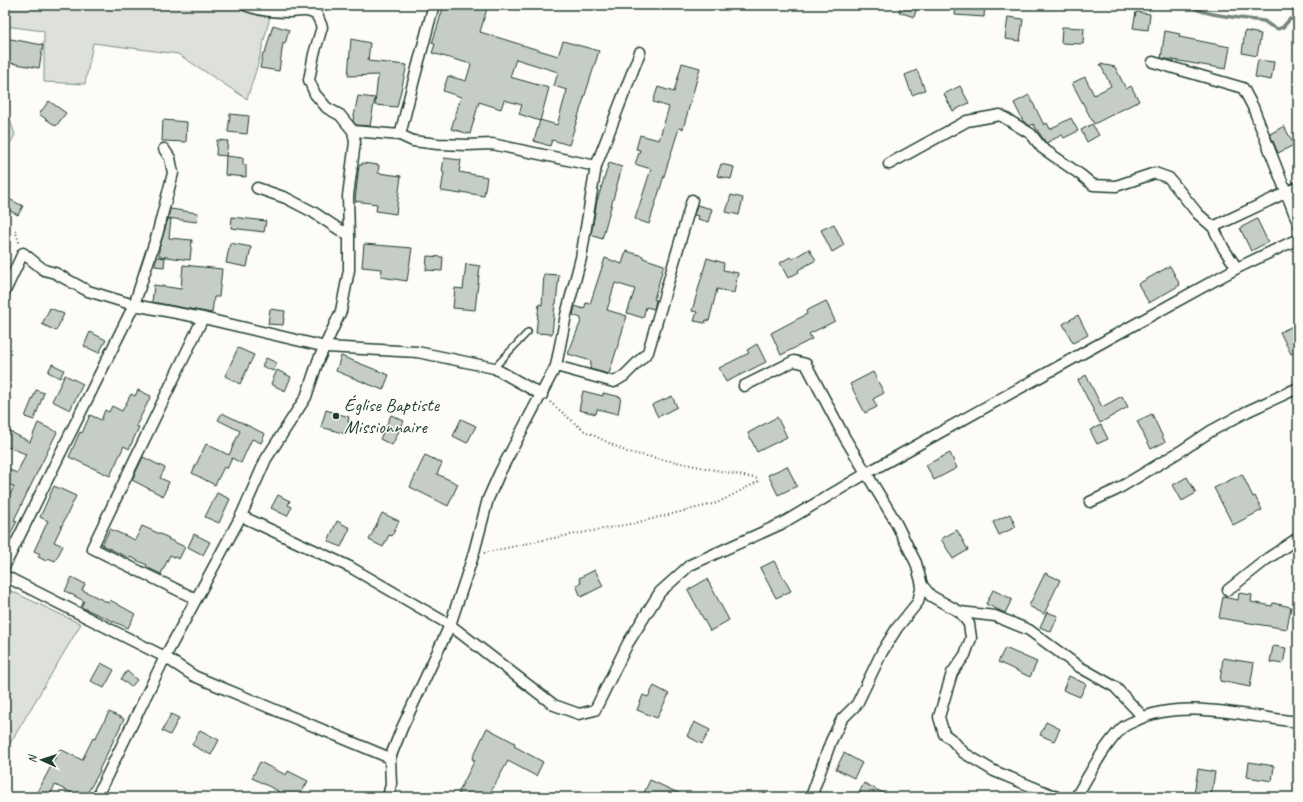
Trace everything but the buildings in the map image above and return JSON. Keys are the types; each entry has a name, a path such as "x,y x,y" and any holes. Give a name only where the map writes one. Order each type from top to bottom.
{"street":[{"path":"100,790 165,657 241,516 266,459 306,397 318,361 326,347 341,311 346,291 349,270 348,196 355,142 353,131 340,115 327,108 315,94 309,80 314,54 322,27 317,14 308,10 289,12 258,10 245,5"},
{"path":"400,136 433,8"},
{"path":"388,797 391,784 390,758 402,728 450,625 473,556 488,499 500,472 556,366 566,315 581,258 596,166 640,52"},
{"path":"1153,62 1243,88 1253,107 1298,223"},
{"path":"889,164 967,121 1000,116 1031,134 1042,148 1081,174 1093,185 1116,186 1155,173 1169,178 1198,214 1213,227 1224,249 1237,268"},
{"path":"353,131 400,136 413,141 438,144 467,146 492,144 596,166"},
{"path":"5,565 134,305 157,235 173,173 170,158 164,149"},
{"path":"1213,227 1298,187"},
{"path":"257,188 286,198 313,212 349,236"},
{"path":"556,366 614,382 624,376 648,352 692,200"},
{"path":"241,516 350,567 450,625 554,705 579,714 595,710 628,643 660,592 690,565 782,524 867,473 1237,268 1298,239"},
{"path":"5,292 23,254 44,270 56,273 88,290 134,305 203,318 326,347 417,352 494,368 542,395"},
{"path":"196,599 92,548 203,318"},
{"path":"744,386 794,361 806,364 845,438 894,519 916,563 922,585 931,596 960,612 995,616 1029,630 1078,666 1115,687 1143,717"},
{"path":"1090,502 1116,490 1211,431 1248,411 1298,388"},
{"path":"1228,590 1298,538"},
{"path":"5,576 165,657 194,676 390,758"},
{"path":"811,797 831,741 842,719 857,704 882,652 897,628 918,602 922,585"},
{"path":"960,612 969,624 971,638 965,655 952,673 941,709 939,717 944,734 964,753 994,771 1057,797"},
{"path":"1076,797 1105,750 1123,727 1143,717 1164,711 1216,710 1276,720 1298,722"}],"lane":[{"path":"494,368 528,332"}],"path":[{"path":"15,230 23,254"},
{"path":"473,556 538,541 635,523 717,503 760,480 627,452 583,430 542,395"}],"shaded area":[{"path":"5,5 273,5 258,64 247,99 178,54 93,43 85,84 44,82 44,31 5,26"},
{"path":"5,104 15,135 5,152"},
{"path":"5,588 81,624 5,752"}],"waterway":[{"path":"1189,5 1195,9 1213,14 1264,21 1278,29 1283,27 1290,19 1298,20"}],"place":[{"name":"Église Baptiste Missionnaire","path":"336,416"}]}
